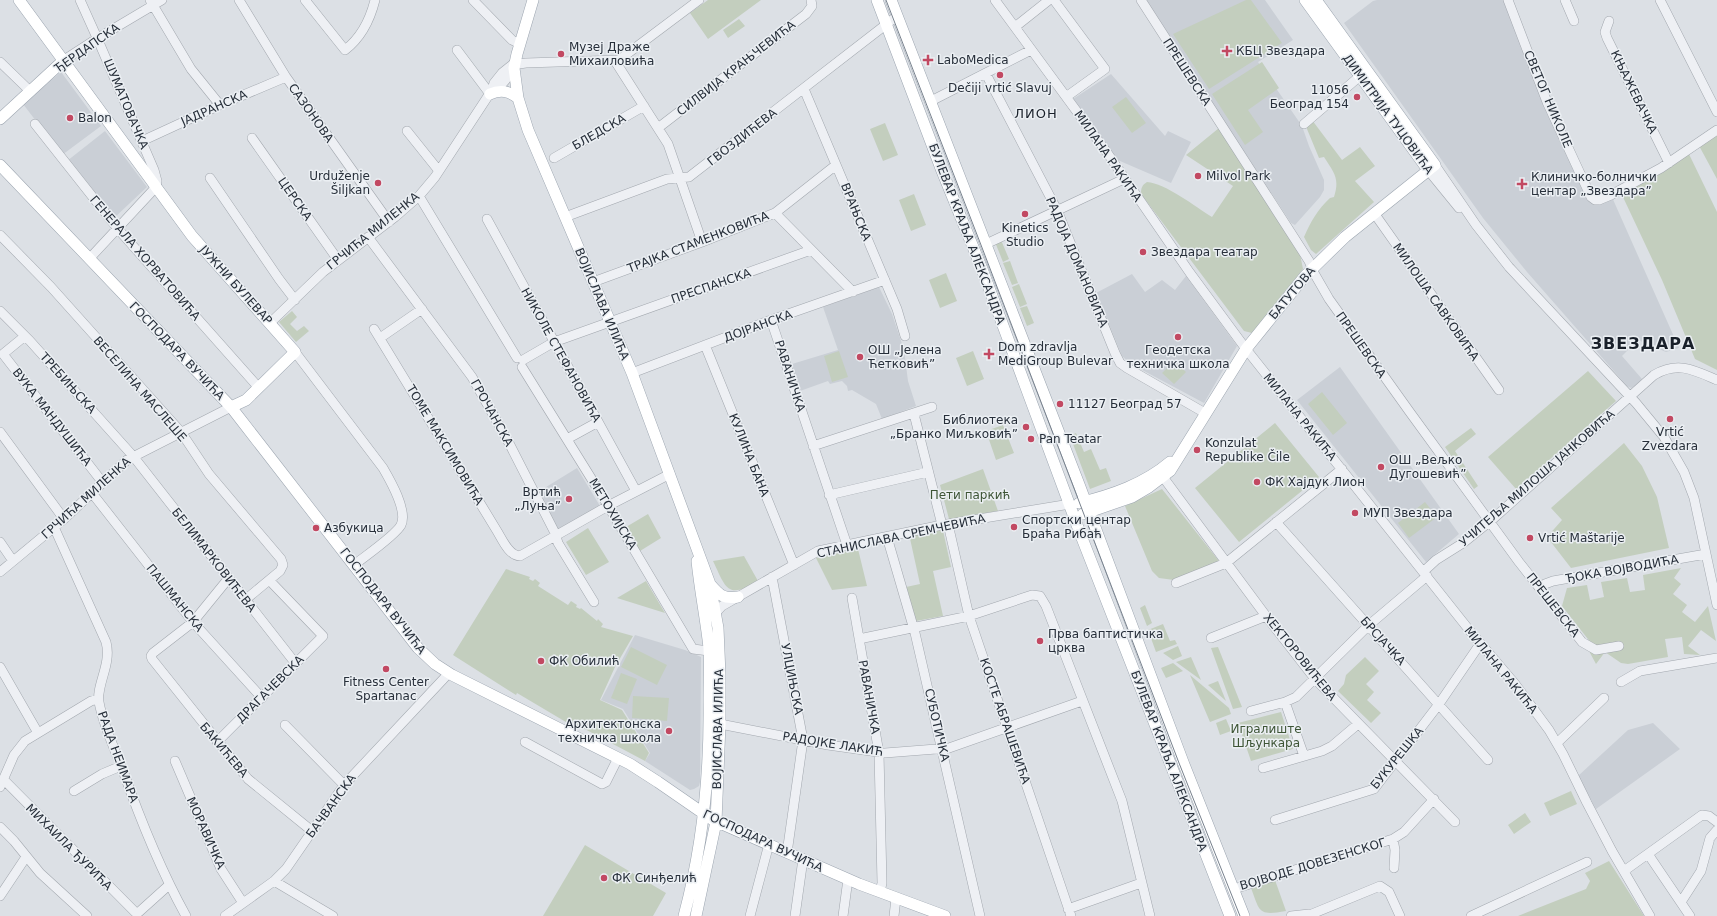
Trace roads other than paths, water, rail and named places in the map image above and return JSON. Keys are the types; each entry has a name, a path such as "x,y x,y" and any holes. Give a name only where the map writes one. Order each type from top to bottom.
{"main road":[{"name":"ЈУЖНИ БУЛЕВАР","path":"19,0 192,236 295,352"},
{"name":"ВОЈИСЛАВА ИЛИЋА","path":"533,0 515,65 518,98 528,130 632,373 710,584 716,611 718,628 720,724 716,822 696,916"},
{"name":"БУЛЕВАР КРАЉА АЛЕКСАНДРА","path":"877,0 982,269 1070,504 1230,916"},
{"name":"БУЛЕВАР КРАЉА АЛЕКСАНДРА","path":"891,0 1244,916"},
{"name":"ДИМИТРИЈА ТУЦОВИЋА","path":"1305,0 1360,76 1432,168"},
{"name":"ДИМИТРИЈА ТУЦОВИЋА","path":"1316,0 1432,168"},
{"name":"ЂЕРДАПСКА","path":"0,119 64,60"},
{"path":"491,92 498,90 506,91 518,98"},
{"name":"БАТУТОВА","path":"1070,504 1087,506 1132,496 1149,488 1163,477 1170,470 1183,450 1246,349 1312,268 1328,251 1432,168"},
{"name":"ГОСПОДАРА ВУЧИЋА","path":"1,169 231,407 418,648 430,660 449,673 618,758 648,775 716,822 848,879 945,916"},
{"name":"ГРЧИЋА МИЛЕНКА","path":"231,407 242,403 295,352"},
{"name":"БАТУТОВА","path":"1075,516 1087,506 1146,479 1162,468 1183,450"},
{"name":"ВОЈИСЛАВА ИЛИЋА","path":"684,916 696,865 704,815 707,787 709,720 709,651 695,543"},
{"path":"710,584 723,596 729,598 738,597"}],"street":[{"name":"ШУМАТОВАЧКА","path":"80,0 98,38 154,170 157,181 156,187"},
{"name":"ЂЕРДАПСКА","path":"64,60 152,2 162,0"},
{"name":"САЗОНОВА","path":"239,0 286,77 389,222"},
{"path":"307,1 345,50 359,36 369,21 375,0"},
{"path":"472,0 512,40 520,44"},
{"path":"515,65 527,63 615,61 623,57 699,0"},
{"name":"МИЛАНА РАКИЋА","path":"995,0 1246,349 1480,644 1515,684 1557,743 1587,803 1650,916"},
{"path":"1015,27 1049,0"},
{"path":"1054,0 1105,69 1066,97"},
{"name":"ПРЕШЕВСКА","path":"1141,0 1342,317 1490,521 1577,637 1586,644 1598,650 1618,646"},
{"name":"СВЕТОГ НИКОЛЕ","path":"1508,0 1547,102 1592,197 1595,200 1605,198 1669,163"},
{"path":"1565,0 1574,21"},
{"path":"1660,0 1717,112"},
{"path":"152,2 191,69 220,105"},
{"name":"СИЛВИЈА КРАЊЧЕВИЋА","path":"658,128 806,14 812,3"},
{"name":"ГВОЗДИЋЕВА","path":"565,217 655,183 673,178 686,178 693,175 897,16"},
{"name":"КЊАЖЕВАЧКА","path":"1609,21 1605,29 1607,38 1669,163"},
{"path":"457,50 491,92"},
{"path":"931,101 1031,50"},
{"path":"615,61 668,144 702,242"},
{"path":"0,62 30,91"},
{"name":"ГРЧИЋА МИЛЕНКА","path":"270,323 295,300 311,282 389,222 419,196 438,171 491,92 494,83 508,67 515,65"},
{"name":"РАДОЈА ДОМАНОВИЋА","path":"986,74 1057,210 1120,363 1205,413"},
{"path":"1304,124 1360,76"},
{"name":"ЈАДРАНСКА","path":"142,141 220,105 286,77"},
{"name":"ВРАЊСКА","path":"804,89 897,309 905,336"},
{"name":"БЛЕДСКА","path":"554,158 644,106"},
{"name":"ГЕНЕРАЛА ХОРВАТОВИЋА","path":"35,124 118,229 259,388"},
{"path":"1669,163 1717,130"},
{"path":"407,131 438,171"},
{"name":"ЦЕРСКА","path":"252,138 338,260"},
{"name":"ТРАЈКА СТАМЕНКОВИЋА","path":"593,282 702,242 775,213 836,165"},
{"name":"ДИМИТРИЈА ТУЦОВИЋА","path":"1432,168 1476,225 1528,288 1629,396 1664,437 1684,472 1694,498 1717,606"},
{"path":"210,178 295,300"},
{"path":"986,244 1124,179"},
{"path":"89,259 156,187"},
{"name":"МЕТОХИЈСКА","path":"419,196 521,361 693,650 709,651"},
{"path":"775,213 853,292"},
{"name":"МИЛОША САВКОВИЋА","path":"1374,213 1499,390"},
{"name":"НИКОЛЕ СТЕФАНОВИЋА","path":"486,219 636,491"},
{"name":"ВЕСЕЛИНА МАСЛЕШЕ","path":"0,235 50,287 181,432 209,474 281,559 282,568 270,581 245,600"},
{"name":"ГРОЧАНСКА","path":"368,237 466,368 509,443 556,536 558,543 594,602"},
{"name":"ПРЕСПАНСКА","path":"521,361 554,342 811,250"},
{"name":"ДОЈРАНСКА","path":"632,373 771,320 885,280"},
{"path":"380,338 422,309"},
{"name":"ТРЕБИЊСКА","path":"0,311 25,336 133,456"},
{"name":"РАВАНИЧКА","path":"771,320 847,545"},
{"name":"ТОМЕ МАКСИМОВИЋА","path":"374,329 497,531 512,553 516,556 520,556 556,536"},
{"name":"ВУКА МАНДУШИЋА","path":"25,336 3,354 103,483"},
{"name":"КУЛИНА БАНА","path":"705,346 794,565"},
{"name":"ЈУЖНИ БУЛЕВАР","path":"295,352 383,468 393,487 401,509 402,521 397,530 354,565"},
{"name":"УЧИТЕЉА МИЛОША ЈАНКОВИЋА","path":"1251,711 1293,699 1425,574 1436,560 1463,543 1490,521 1654,375 1668,368 1685,368 1717,380"},
{"name":"ГРЧИЋА МИЛЕНКА","path":"0,572 64,519 133,456 231,407"},
{"path":"813,446 932,407"},
{"name":"КОСТЕ АБРАШЕВИЋА","path":"914,414 928,472 945,524 969,616 1070,912"},
{"path":"567,439 598,422"},
{"path":"0,432 64,519"},
{"name":"БЕЛИМАРКОВИЋЕВА","path":"133,456 296,664"},
{"path":"1176,583 1226,563 1342,469"},
{"path":"829,495 928,472"},
{"path":"556,536 608,506 670,474"},
{"name":"ХЕКТОРОВИЋЕВА","path":"1163,477 1226,563 1315,679 1455,822"},
{"name":"ПАШМАНСКА","path":"92,493 193,622 262,698"},
{"name":"СТАНИСЛАВА СРЕМЧЕВИЋА","path":"707,627 716,611 818,551 945,524 1070,504"},
{"name":"БРСЈАЧКА","path":"1276,522 1370,625 1488,760"},
{"name":"РАДА НЕИМАРА","path":"54,527 106,642 107,657 98,699 102,716 135,805 169,885 186,916"},
{"name":"СУБОТИЧКА","path":"887,537 914,628 980,916"},
{"path":"0,542 13,562"},
{"name":"ЂОКА ВОЈВОДИЋА","path":"1540,588 1553,581 1706,554"},
{"name":"УЛЦИЊСКА","path":"772,577 803,740 787,853"},
{"path":"193,622 228,579"},
{"name":"ДРАГАЧЕВСКА","path":"217,742 323,636 270,581"},
{"path":"859,638 969,616 1032,595 1040,596 1046,606 1125,811 1150,916"},
{"name":"РАВАНИЧКА","path":"852,598 879,753 882,883 880,892"},
{"path":"1211,638 1266,616"},
{"name":"БАКИЋЕВА","path":"193,622 153,653 151,656 153,662 248,779 257,788 312,831"},
{"name":"БУКУРЕШКА","path":"1276,820 1370,792 1376,787 1439,704 1480,644"},
{"path":"1621,682 1640,671 1717,658"},
{"path":"0,666 38,733"},
{"name":"БАЧВАНСКА","path":"226,916 274,881 286,870 344,785 449,673"},
{"path":"1557,743 1604,698"},
{"path":"1,783 18,749 25,741 91,701 98,699"},
{"name":"РАДОЈКЕ ЛАКИЋ","path":"720,724 879,753 942,749 1082,701"},
{"path":"1285,702 1304,756"},
{"path":"285,724 344,785"},
{"path":"1263,768 1332,746 1358,724"},
{"path":"525,742 602,784 606,782 618,758"},
{"name":"МОРАВИЧКА","path":"175,760 221,869 243,903"},
{"path":"74,791 102,774 121,766"},
{"name":"МИХАИЛА ЂУРИЋА","path":"1,783 130,908 137,913 169,885"},
{"path":"1394,868 1395,850 1393,839 1404,832 1434,799"},
{"path":"1624,871 1702,815 1709,816 1717,822"},
{"path":"0,827 19,846 26,857 49,882 87,916"},
{"path":"1681,902 1701,871 1710,838 1717,830"},
{"name":"ВОЈВОДЕ ДОВЕЗЕНСКОГ","path":"1234,889 1393,839"},
{"path":"750,916 769,844"},
{"path":"1648,854 1690,916"},
{"path":"0,896 26,857"},
{"path":"795,916 803,859"},
{"path":"1471,916 1587,862"},
{"path":"843,916 848,879"},
{"path":"274,881 320,913 333,916"},
{"path":"1070,912 1141,883"},
{"path":"1291,916 1308,915 1380,886 1389,892 1400,916"},
{"path":"894,916 896,898"}],"tram line":[{"path":"886,0 1179,763 1240,916"}],"place":[{"name":"КБЦ Звездара","path":"1227,51"},
{"name":"Музеј Драже Михаиловића","path":"561,54"},
{"name":"LaboMedica","path":"928,60"},
{"name":"Dečiji vrtić Slavuj","path":"1000,75"},
{"name":"11056 Београд 154","path":"1357,97"},
{"name":"Balon","path":"70,118"},
{"name":"Milvol Park","path":"1198,176"},
{"name":"Urduženje Šiljkan","path":"378,183"},
{"name":"Клиничко-болнички центар „Звездара”","path":"1522,184"},
{"name":"Kinetics Studio","path":"1025,214"},
{"name":"Звездара театар","path":"1143,252"},
{"name":"Геодетска техничка школа","path":"1178,337"},
{"name":"Dom zdravlja MediGroup Bulevar","path":"989,354"},
{"name":"ОШ „Јелена Ћетковић”","path":"860,357"},
{"name":"11127 Београд 57","path":"1060,404"},
{"name":"Vrtić Zvezdara","path":"1670,419"},
{"name":"Библиотека „Бранко Миљковић”","path":"1026,427"},
{"name":"Pan Teatar","path":"1031,439"},
{"name":"Konzulat Republike Čile","path":"1197,450"},
{"name":"ОШ „Вељко Дугошевић”","path":"1381,467"},
{"name":"ФК Хајдук Лион","path":"1257,482"},
{"name":"Вртић „Луња”","path":"569,499"},
{"name":"МУП Звездара","path":"1355,513"},
{"name":"Спортски центар Браћа Рибаћ","path":"1014,527"},
{"name":"Азбукица","path":"316,528"},
{"name":"Vrtić Maštarije","path":"1530,538"},
{"name":"Прва баптистичка црква","path":"1040,641"},
{"name":"ФК Обилић","path":"541,661"},
{"name":"Fitness Center Spartanac","path":"386,669"},
{"name":"Архитектонска техничка школа","path":"669,731"},
{"name":"ФК Синђелић","path":"604,878"}],"district":[{"name":"ЛИОН","path":"1036,113"},
{"name":"ЗВЕЗДАРА","path":"1643,343"}],"park label":[{"name":"Пети паркић","path":"970,495"},
{"name":"Игралиште Шљункара","path":"1266,736"}]}
